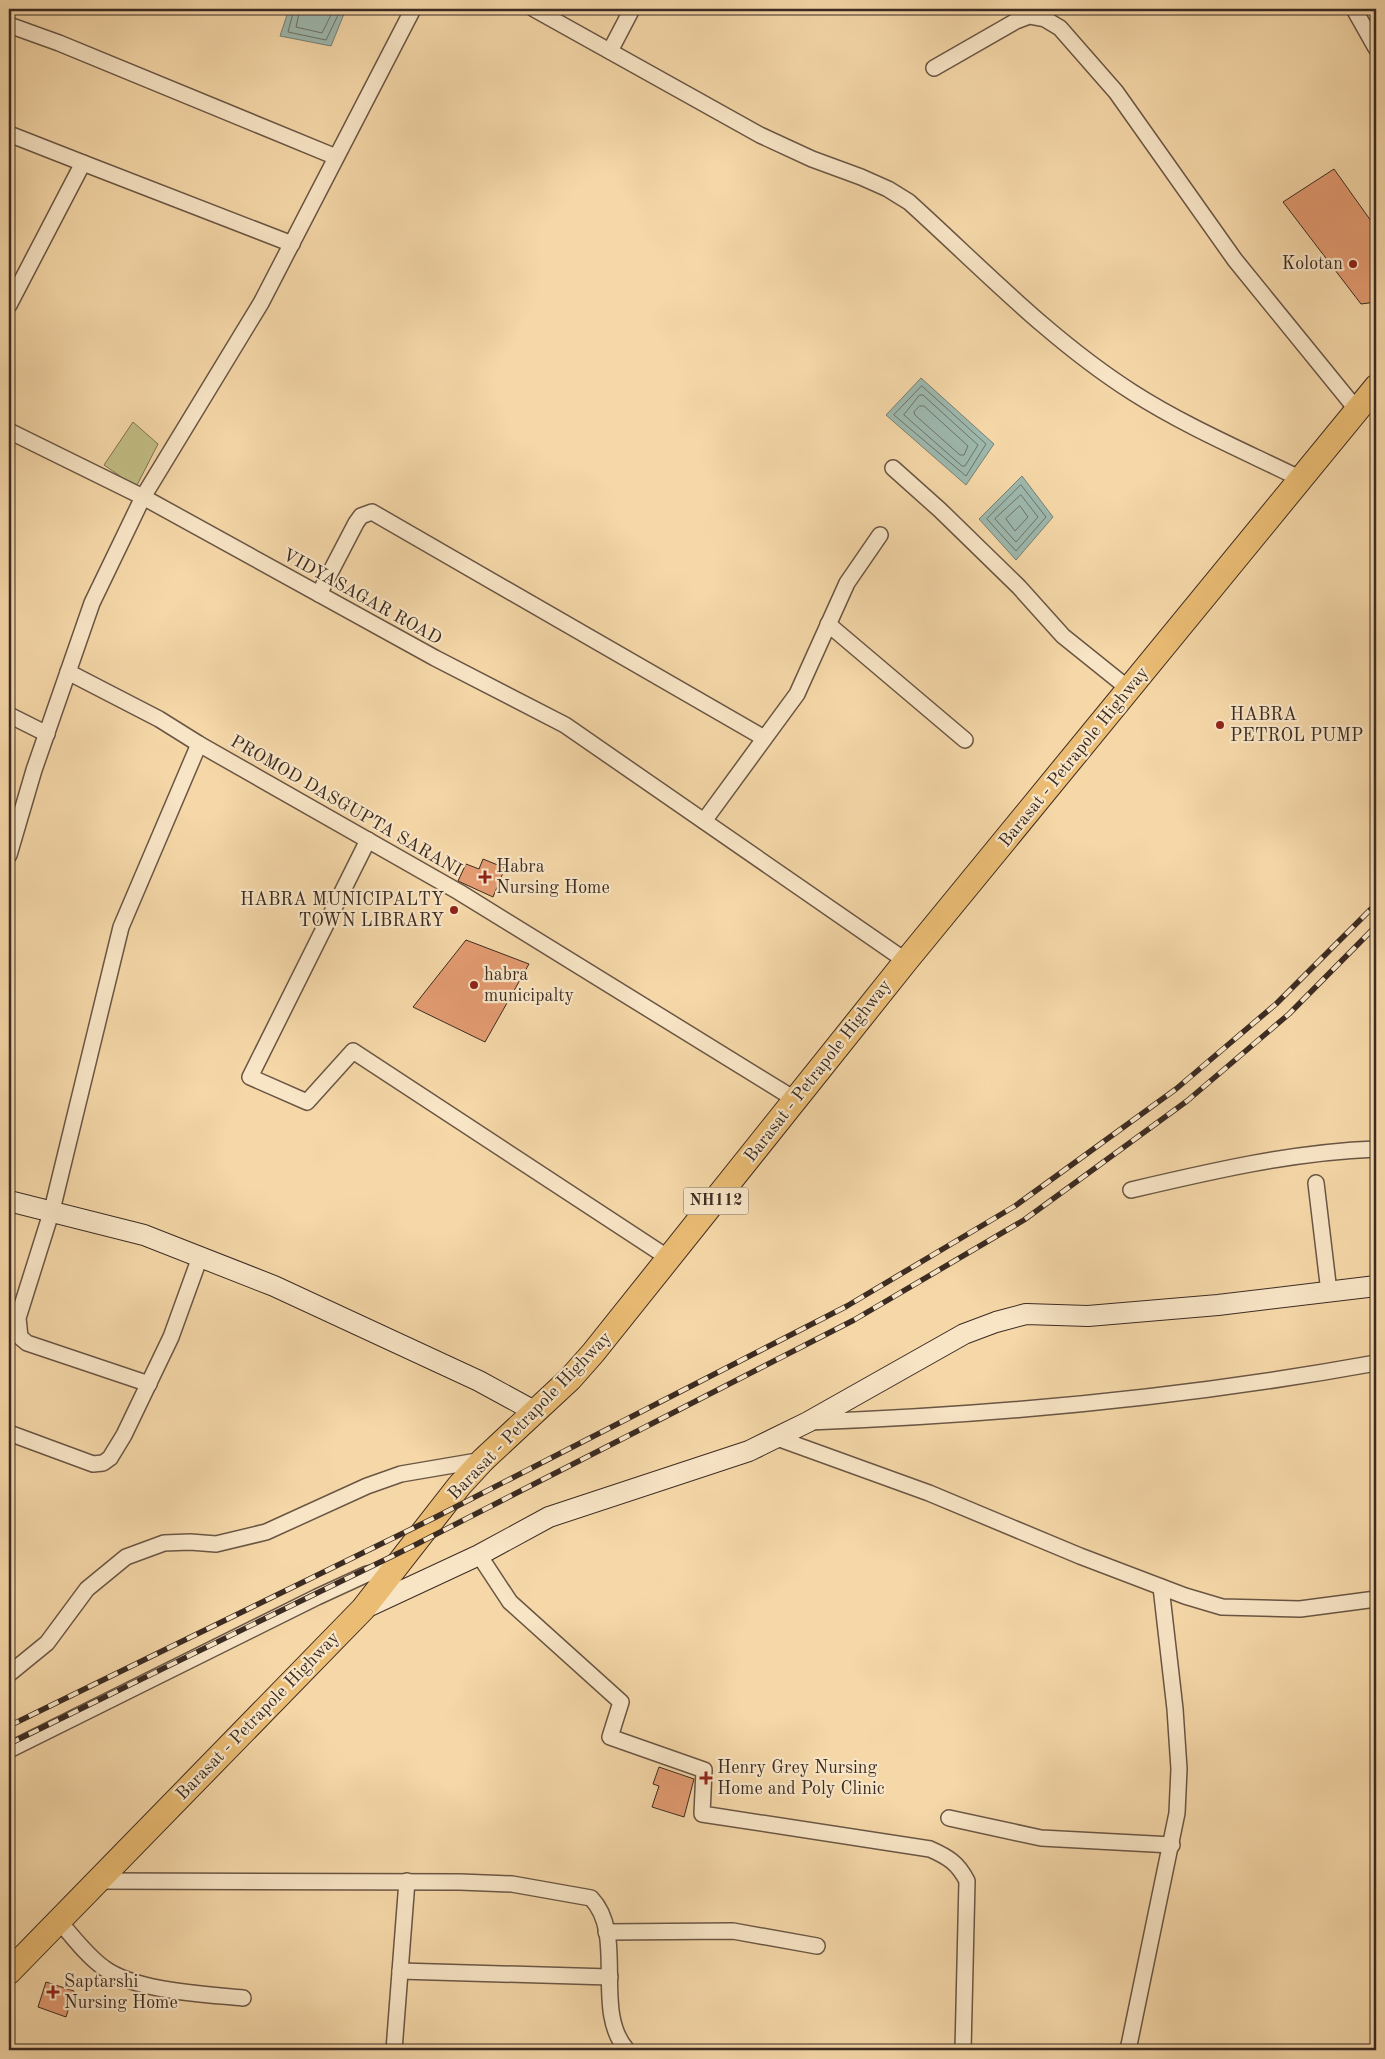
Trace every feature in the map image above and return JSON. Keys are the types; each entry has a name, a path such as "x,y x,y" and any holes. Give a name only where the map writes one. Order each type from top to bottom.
{"highway":[{"name":"Barasat - Petrapole Highway","path":"9,1972 363,1609 459,1486 483,1460 570,1379 670,1259 906,961 1376,387"}],"main road":[{"path":"9,1201 52,1210 144,1235 200,1257 282,1290 479,1381 534,1411"},
{"path":"363,1609 480,1555 549,1517 749,1451 808,1422 964,1334 1003,1320 1026,1314 1088,1316 1218,1305 1376,1286"}],"street":[{"path":"9,855 47,734 92,603 143,497 261,303 413,9"},
{"path":"534,9 760,135 888,189 909,202 1034,319 1132,392 1187,423 1301,479"},
{"path":"610,51 632,9"},
{"path":"1354,9 1376,48"},
{"path":"934,68 1016,21 1029,16 1045,19 1060,28 1116,92 1236,260 1357,410"},
{"path":"9,25 59,43 336,157"},
{"path":"9,134 292,244"},
{"path":"9,305 83,163"},
{"name":"VIDYASAGAR ROAD","path":"9,431 143,497 435,658 565,726 906,961"},
{"path":"893,468 999,568 1063,636 1129,689"},
{"path":"319,594 356,523 361,516 372,512 764,738"},
{"path":"704,822 797,694 853,572 880,535"},
{"path":"828,624 965,740"},
{"name":"PROMOD DASGUPTA SARANI","path":"68,672 159,719 199,744 459,892 796,1100"},
{"path":"9,715 47,734"},
{"path":"149,1384 27,1343 20,1337 18,1318 52,1210 122,927 199,744"},
{"path":"368,840 250,1077 307,1102 353,1051 670,1259"},
{"path":"1131,1190 1217,1169 1288,1157 1339,1150 1376,1150"},
{"path":"1316,1183 1329,1292"},
{"path":"9,1433 92,1464 103,1463 115,1452 171,1337 200,1257"},
{"path":"808,1422 914,1418 1179,1394 1291,1379 1376,1363"},
{"path":"776,1438 920,1490 1080,1556 1222,1607 1300,1610 1376,1599"},
{"path":"9,1674 47,1643 86,1589 126,1557 164,1543 216,1544 266,1532 367,1486 400,1474 483,1460"},
{"path":"480,1555 510,1602 621,1702 610,1737 704,1770 702,1814 930,1849 950,1858 960,1867 967,1882 963,2050"},
{"path":"9,1750 317,1597 367,1574 396,1568"},
{"path":"1128,2050 1172,1845 1177,1813 1179,1769 1175,1709 1161,1586"},
{"path":"949,1818 1041,1838 1172,1845"},
{"path":"98,1881 407,1881 512,1884 591,1898 600,1907 606,1932 613,2023 627,2050"},
{"path":"394,2050 407,1881"},
{"path":"59,1921 90,1956 106,1970 162,1989 243,1998"},
{"path":"606,1932 733,1931 817,1946"},
{"path":"400,1971 610,1978"}],"shaded area":[{"path":"133,422 158,444 136,487 104,465"}],"water":[{"path":"289,9 346,9 331,46 280,36"},
{"path":"921,378 994,444 966,485 886,415"},
{"path":"1022,476 1053,517 1016,560 979,519"}],"building":[{"name":"Kolotan","path":"1334,169 1376,228 1376,302 1361,304 1283,202"},
{"path":"483,859 505,868 493,897 458,881 466,864 479,869"},
{"name":"habra municipalty","path":"466,940 529,964 485,1042 413,1007"},
{"path":"659,1767 694,1779 684,1817 652,1807 659,1786 653,1784"},
{"path":"46,1982 74,1991 66,2017 38,2007"}],"railway":[{"path":"9,1726 436,1517 847,1306 1015,1206 1176,1089 1276,1004 1376,904"},
{"path":"9,1744 413,1546 854,1320 1024,1220 1187,1101 1289,1014 1376,926"}],"place":[{"name":"Kolotan","path":"1353,264"},
{"name":"HABRA PETROL PUMP","path":"1220,725"},
{"name":"Habra Nursing Home","path":"485,877"},
{"name":"HABRA MUNICIPALTY TOWN LIBRARY","path":"454,910"},
{"name":"habra municipalty","path":"474,985"},
{"name":"Henry Grey Nursing Home and Poly Clinic","path":"706,1778"},
{"name":"Saptarshi Nursing Home","path":"53,1992"}]}
